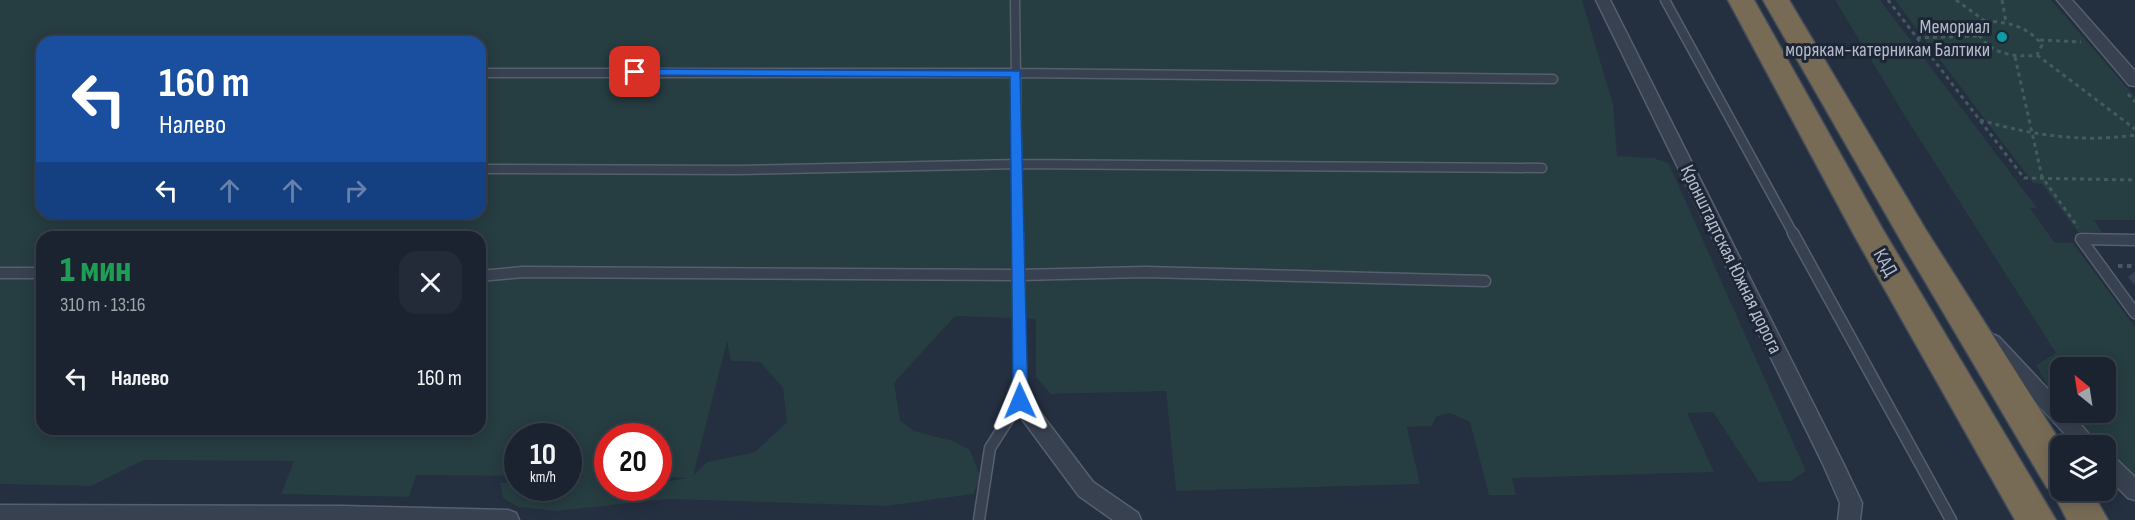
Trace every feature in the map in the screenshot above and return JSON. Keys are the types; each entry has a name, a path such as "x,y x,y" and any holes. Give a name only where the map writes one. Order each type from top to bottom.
{"highway":[{"name":"КАД","path":"1741,0 1870,236 2036,520"},
{"name":"КАД","path":"1776,0 1915,238 2050,458"},
{"path":"2077,501 2088,520"}],"street":[{"name":"Кронштадтская Южная дорога","path":"1603,0 1833,463 1851,503 1849,520"},
{"path":"2064,0 2135,81"},
{"path":"1954,301 2079,435"},
{"path":"1020,401 1086,489 1130,520"},
{"path":"2116,472 2135,491"},
{"path":"0,514 508,520"}],"lane":[{"path":"979,520 990,448 1020,401 1015,0"},
{"path":"1665,0 1951,520"},
{"path":"486,73 1016,73 1553,79"},
{"path":"486,169 737,171 1017,164 1542,168"},
{"path":"2135,240 2081,239 2135,313"},
{"path":"486,275 523,272 1019,275 1145,272 1485,281"},
{"path":"0,273 36,273"}],"path":[{"path":"1888,0 2024,178 2135,180"},
{"path":"1956,0 1985,21 2006,22 2029,31 2042,45 2037,55"},
{"path":"2002,0 2006,22"},
{"path":"1985,21 1975,27 1977,36 1991,49 2014,57 2037,55 2135,129"},
{"path":"1917,38 1977,36"},
{"path":"2039,40 2083,42"},
{"path":"2014,57 2042,177 2087,239"},
{"path":"1978,119 2032,135 2081,141 2135,135"}],"green space":[{"path":"0,0 1582,0 1613,104 1617,156 1654,158 1669,164 1806,471 1791,481 1759,482 1713,412 1687,413 1714,472 1512,478 1516,495 1489,495 1470,422 1450,413 1437,416 1431,426 1407,427 1420,484 1176,491 1166,391 1051,394 1036,377 1036,319 955,316 894,383 900,420 914,431 953,441 970,450 981,478 973,494 886,506 672,499 672,481 687,478 672,477 672,423 594,423 594,501 649,501 557,511 519,507 508,501 582,501 582,478 585,477 582,477 582,423 504,423 504,476 416,475 409,497 281,494 294,461 144,460 91,486 0,484","holes":["727,341 731,361 760,362 783,388 787,422 755,452 707,462 693,476"]},
{"path":"1835,0 1880,0 2037,208 2030,208 2054,242 2073,243 2135,327 2135,479 2116,461 2116,435 2091,435 2080,423 2116,423 2116,357 2050,357 2050,390 2036,365 2056,353 1903,113"},
{"path":"1895,0 2051,0 2135,97 2135,220 2094,220 2102,232 2078,232 2042,184 2033,183"},
{"path":"500,483 504,483 504,499 503,498"}],"place":[{"name":"Мемориал морякам-катерникам Балтики","path":"2002,37"}],"route":[{"path":"635,72 1016,73 1020,401"}]}
